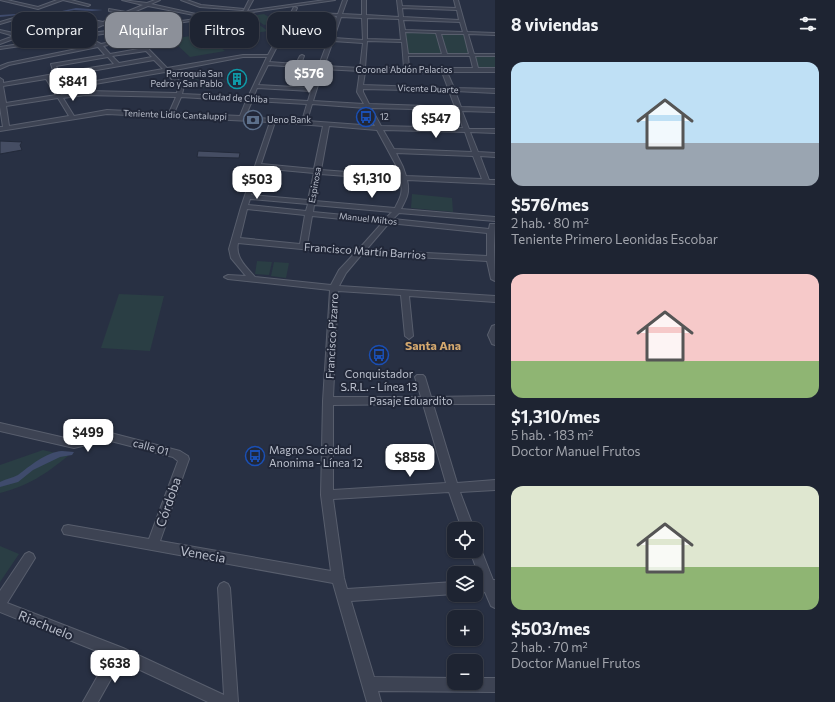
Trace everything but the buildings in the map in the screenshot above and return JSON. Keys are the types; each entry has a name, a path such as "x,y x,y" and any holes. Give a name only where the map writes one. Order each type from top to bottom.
{"street":[{"path":"2,0 35,8 41,8 61,0"},
{"path":"65,0 88,5"},
{"path":"124,0 190,13"},
{"path":"131,12 158,0"},
{"path":"183,0 200,6 244,11"},
{"path":"196,12 205,0"},
{"path":"244,11 251,0"},
{"path":"294,12 299,0"},
{"path":"182,22 244,11 332,0"},
{"path":"336,27 345,0"},
{"name":"Francisco Pizarro","path":"364,0 365,41 362,87 360,92 404,178 405,195 397,210 342,272 334,288 328,401 327,495 338,578 374,702"},
{"path":"399,0 407,70"},
{"path":"456,0 476,70"},
{"path":"0,5 11,1"},
{"path":"400,7 459,9"},
{"path":"110,10 118,12"},
{"path":"336,16 462,21"},
{"path":"0,23 12,19"},
{"path":"97,22 103,23"},
{"path":"97,26 103,23"},
{"path":"0,31 12,34"},
{"path":"402,31 495,34"},
{"path":"438,32 445,55"},
{"path":"0,43 12,39"},
{"path":"336,40 404,41"},
{"path":"97,43 118,65"},
{"path":"0,68 8,64 105,44"},
{"path":"0,49 12,47"},
{"path":"49,48 52,55"},
{"path":"242,118 255,86 274,48"},
{"path":"304,122 328,48"},
{"path":"57,75 53,65 147,49 181,86 171,114"},
{"path":"405,54 495,56"},
{"path":"85,92 84,86 87,84 243,56 270,56"},
{"path":"298,66 302,56"},
{"path":"3,129 0,83 48,77 156,58"},
{"name":"Coronel Abdón Palacios","path":"266,63 363,70 495,70"},
{"path":"444,70 453,90 486,181"},
{"path":"48,77 72,117"},
{"path":"255,86 314,90"},
{"name":"Vicente Duarte","path":"362,87 495,90"},
{"name":"Ciudad de Chiba","path":"2,105 85,92 250,98 367,106 495,110"},
{"name":"Teniente Lidio Cantaluppi","path":"3,129 101,112 242,118 378,128 495,131"},
{"path":"252,278 233,255 235,240 244,207 273,120"},
{"name":"Espinosa","path":"303,247 326,124"},
{"path":"391,151 495,155"},
{"path":"257,166 404,178 495,182"},
{"path":"248,197 397,210 494,223 493,259 495,280"},
{"name":"Manuel Miltos","path":"244,207 387,221 494,223"},
{"name":"Francisco Martín Barrios","path":"235,240 360,252 493,259"},
{"path":"228,276 334,288 495,299"},
{"path":"405,292 409,336"},
{"path":"495,328 492,331 492,337 495,342"},
{"path":"420,377 452,487 465,522"},
{"name":"Pasaje Eduardito","path":"328,401 495,400"},
{"name":"calle 01","path":"0,427 74,444 101,437 117,438 176,454 184,459"},
{"name":"Córdoba","path":"153,545 184,459"},
{"path":"327,495 495,485"},
{"name":"Venecia","path":"68,530 338,578"},
{"path":"0,602 29,558"},
{"path":"479,558 492,586 495,602"},
{"path":"224,588 231,702"},
{"path":"343,595 447,588"},
{"name":"Riachuelo","path":"0,606 118,653 224,702"},
{"path":"90,702 118,653"},
{"path":"369,684 495,684"}],"shaded area":[{"path":"264,14 267,16 267,25 264,25 259,22 259,15"},
{"path":"259,25 267,30 259,32"},
{"path":"405,32 464,34 469,54 408,54"},
{"path":"190,36 190,48 221,48 225,51 190,57 180,48 182,48 182,37"},
{"path":"474,56 495,56 495,69 479,69"},
{"path":"190,79 225,81 222,89 187,87"},
{"path":"412,194 452,198 453,212 411,208"},
{"path":"257,261 272,262 269,275 255,274"},
{"path":"274,262 289,263 286,278 271,276"},
{"path":"119,294 164,296 150,351 101,348"},
{"path":"43,450 68,456 36,479 20,487 0,493 0,465"},
{"path":"0,546 19,554 0,582"}],"water":[{"path":"76,8 103,10 46,12"},
{"path":"12,14 12,16 0,17 0,15"},
{"path":"62,451 74,452 72,455 60,457 33,470 18,482 0,487 0,482 18,475 50,454"}],"place":[{"name":"Parroquia San Pedro y San Pablo","path":"237,79"},
{"name":"12","path":"366,117"},
{"name":"Ueno Bank","path":"253,120"},
{"name":"Conquistador S.R.L. - Línea 13","path":"379,355"},
{"name":"Magno Sociedad Anonima - Línea 12","path":"255,456"}],"district":[{"name":"Santa Ana","path":"433,346"}]}
